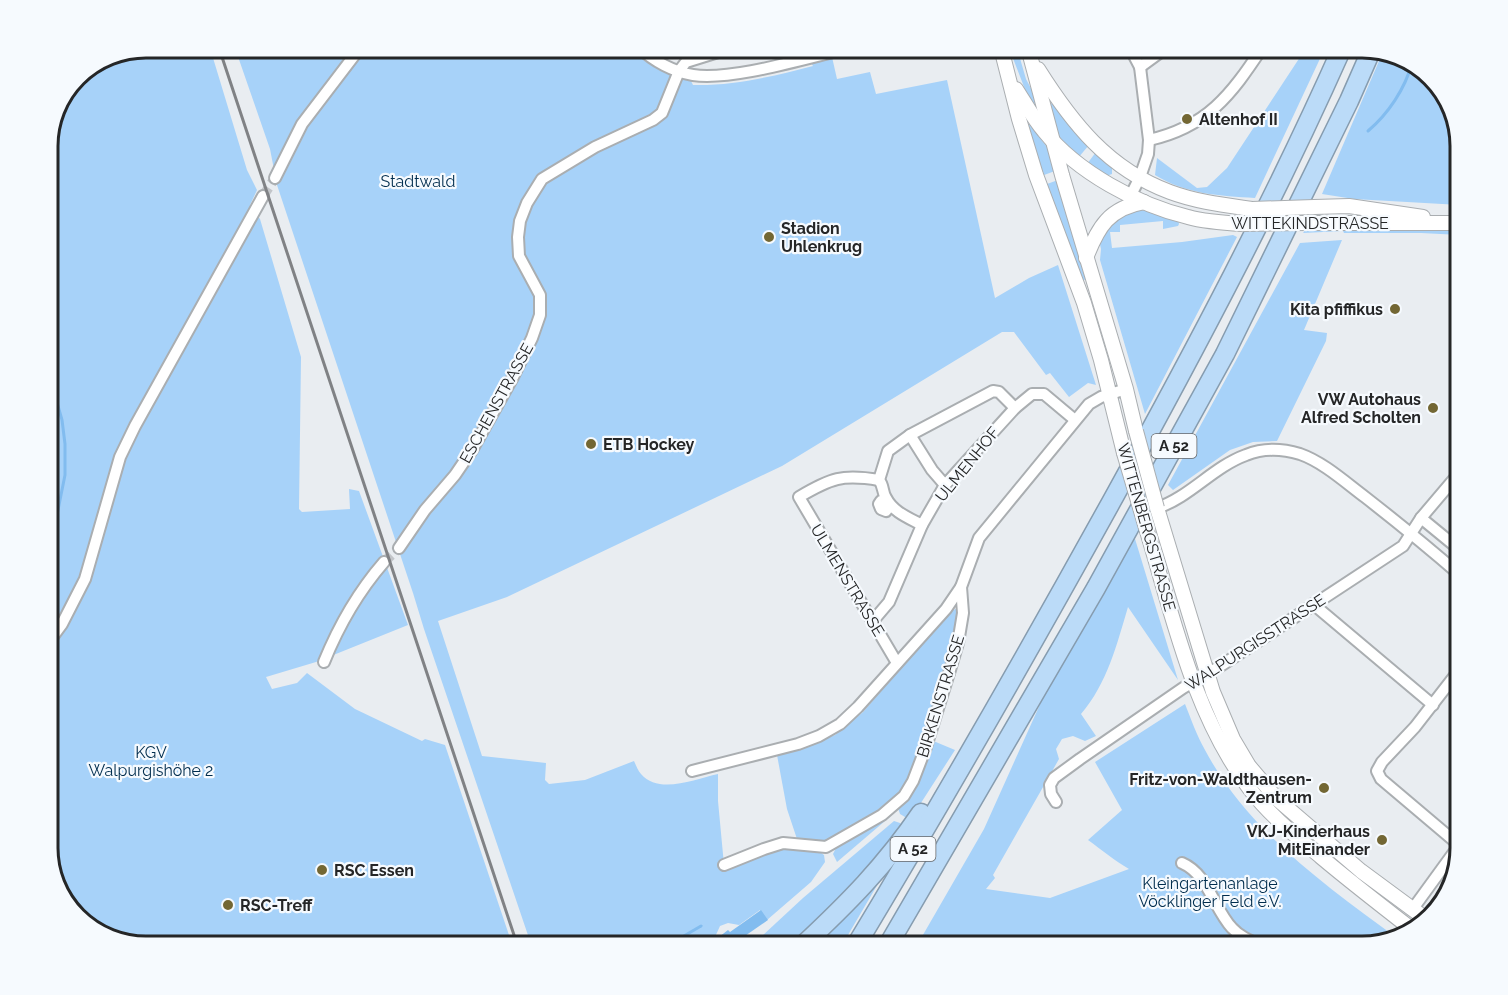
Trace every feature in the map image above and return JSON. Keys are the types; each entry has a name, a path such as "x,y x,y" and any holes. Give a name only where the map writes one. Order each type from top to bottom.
{"highway":[{"name":"A 52","path":"861,936 1089,543 1195,348 1268,204 1337,58"},
{"name":"A 52","path":"893,936 1096,588 1225,354 1368,59"},
{"path":"813,936 851,901 881,867 909,831 946,776 970,751"}],"main road":[{"name":"WITTENBERGSTRASSE","path":"1003,58 1036,175 1084,303 1124,453 1194,682 1214,732 1251,790 1283,825 1406,924"},
{"name":"WITTENBERGSTRASSE","path":"1031,58 1086,258 1126,388 1182,596 1208,675 1233,739 1249,766 1269,791 1361,871 1419,915"},
{"name":"WITTEKINDSTRASSE","path":"1033,58 1056,98 1078,127 1117,164 1169,192 1196,200 1252,209 1349,206 1450,221"},
{"name":"WITTEKINDSTRASSE","path":"1010,80 1053,142 1079,165 1137,198 1188,217 1243,224 1450,223"},
{"path":"1086,258 1095,236 1114,212 1137,198"}],"street":[{"path":"274,178 302,124 352,58"},
{"path":"650,58 693,75 728,74 803,58"},
{"path":"679,70 686,62 699,58"},
{"path":"1135,58 1140,67 1149,140 1148,154 1140,177 1137,198"},
{"path":"1140,67 1152,58"},
{"path":"1149,140 1175,133 1210,113 1230,94 1255,58"},
{"name":"ESCHENSTRASSE","path":"399,548 424,510 455,475 472,450 532,338 540,315 540,295 519,255 518,237 520,221 527,203 542,180 552,172 595,147 643,126 657,117 662,112 679,70"},
{"path":"59,628 85,579 120,457 262,196"},
{"name":"BIRKENSTRASSE","path":"724,865 783,843 826,847 882,815 904,796 913,781 926,747 958,643 963,613 961,587 979,538 1089,404 1109,393 1126,388"},
{"path":"922,525 888,503 879,480 888,452 910,435 993,391 999,392 1015,408"},
{"name":"ULMENHOF","path":"872,622 889,602 922,525 945,485 1015,408 1032,394 1044,394 1075,420"},
{"path":"910,435 932,470 945,485"},
{"path":"1157,508 1170,504 1232,461 1248,454 1269,450 1301,455 1342,479 1412,533 1450,566"},
{"name":"ULMENSTRASSE","path":"879,480 852,476 831,480 799,496 897,663"},
{"name":"WALPURGISSTRASSE","path":"1056,802 1051,794 1050,786 1054,778 1194,682 1208,675 1402,546 1421,518 1450,484"},
{"path":"1421,518 1450,542"},
{"path":"324,662 338,628 370,578 384,562"},
{"path":"692,771 798,744 819,736 840,724 946,609 961,587"},
{"path":"1313,604 1433,705"},
{"path":"1450,682 1382,762 1377,771 1381,779 1450,836"},
{"path":"1412,910 1449,858"},
{"path":"1182,863 1196,873 1231,927 1241,936"}],"green space":[{"name":"KGV Walpurgishöhe 2","path":"146,58 213,58 247,170 257,190 250,205 260,219 301,357 299,509 302,512 350,509 349,489 359,491 408,625 316,662 266,677 272,689 297,683 307,673 355,709 422,741 425,739 445,745 509,936 135,936 124,934 98,922 80,907 70,893 63,877 59,854 59,141 61,124 73,98 84,84 113,65"},
{"name":"Stadtwald","path":"238,58 642,58 646,62 689,77 693,85 709,85 769,77 813,66 809,60 832,58 837,79 870,72 876,94 947,80 995,298 1029,278 1058,265 1096,385 1088,383 1069,397 1050,373 1046,375 1014,332 1002,332 782,466 507,597 438,621 482,756 546,763 545,780 549,784 585,780 634,761 641,774 657,784 678,784 718,774 724,865 798,842 787,809 777,755 800,749 835,735 863,712 950,611 956,609 957,615 931,740 955,750 910,820 900,814 898,808 817,850 824,855 825,862 811,882 767,920 760,910 739,925 728,923 720,926 715,936 528,936 277,185 270,149"},
{"path":"1013,58 1020,58 1040,114 1038,115"},
{"path":"1299,58 1320,58 1255,198 1216,195 1191,190 1155,175 1157,158 1197,188 1207,187 1227,168"},
{"path":"1379,60 1401,68 1424,84 1438,102 1447,124 1450,146 1450,204 1354,199 1322,194"},
{"path":"1050,103 1055,105 1089,145 1078,158 1060,141"},
{"path":"1028,123 1051,152 1055,171 1044,175 1026,124"},
{"path":"1096,152 1112,167 1112,174 1106,176 1087,164"},
{"path":"1058,180 1086,279 1082,281 1047,184"},
{"path":"1135,210 1178,219 1179,224 1163,229 1163,221 1120,225 1120,232 1110,232 1112,248 1233,235 1237,237 1145,414 1100,260 1099,240 1112,221"},
{"path":"1411,227 1450,229 1450,234 1344,233 1343,231 1303,233 1307,228"},
{"path":"1342,240 1304,330 1327,333 1326,341 1277,441 1253,442 1230,450 1173,490 1168,485 1300,243"},
{"name":"Kleingartenanlage Vöcklinger Feld e.V.","path":"1132,529 1178,680 1128,607 1104,677 1081,714 1096,736 1085,741 1073,736 1062,739 1056,749 1059,759 993,875 995,878 986,889 1050,898 1129,869 1088,840 1122,810 1095,762 1185,704 1202,745 1243,806 1266,831 1316,877 1389,932 1373,936 922,936 984,829 1055,671"},
{"path":"887,818 837,862 833,854 837,846"},
{"path":"894,821 905,828 869,872 803,936 762,936"},
{"path":"879,882 847,936 823,936"}],"shaded area":[{"path":"761,910 768,920 745,936 720,936 728,930 730,932"}],"waterway":[{"path":"1368,131 1395,100 1409,72"},
{"path":"59,410 65,444 65,475 59,505"},
{"path":"684,936 701,926"}],"tunnel":[{"path":"263,196 275,178"},
{"path":"384,562 399,548"}],"railway":[{"path":"222,58 514,936"}],"place":[{"name":"Altenhof II","path":"1187,119"},
{"name":"Stadion Uhlenkrug","path":"769,237"},
{"name":"Kita pfiffikus","path":"1395,309"},
{"name":"VW Autohaus Alfred Scholten","path":"1433,408"},
{"name":"ETB Hockey","path":"591,444"},
{"name":"Fritz-von-Waldthausen- Zentrum","path":"1324,788"},
{"name":"VKJ-Kinderhaus MitEinander","path":"1382,840"},
{"name":"RSC Essen","path":"322,870"},
{"name":"RSC-Treff","path":"228,905"}]}
